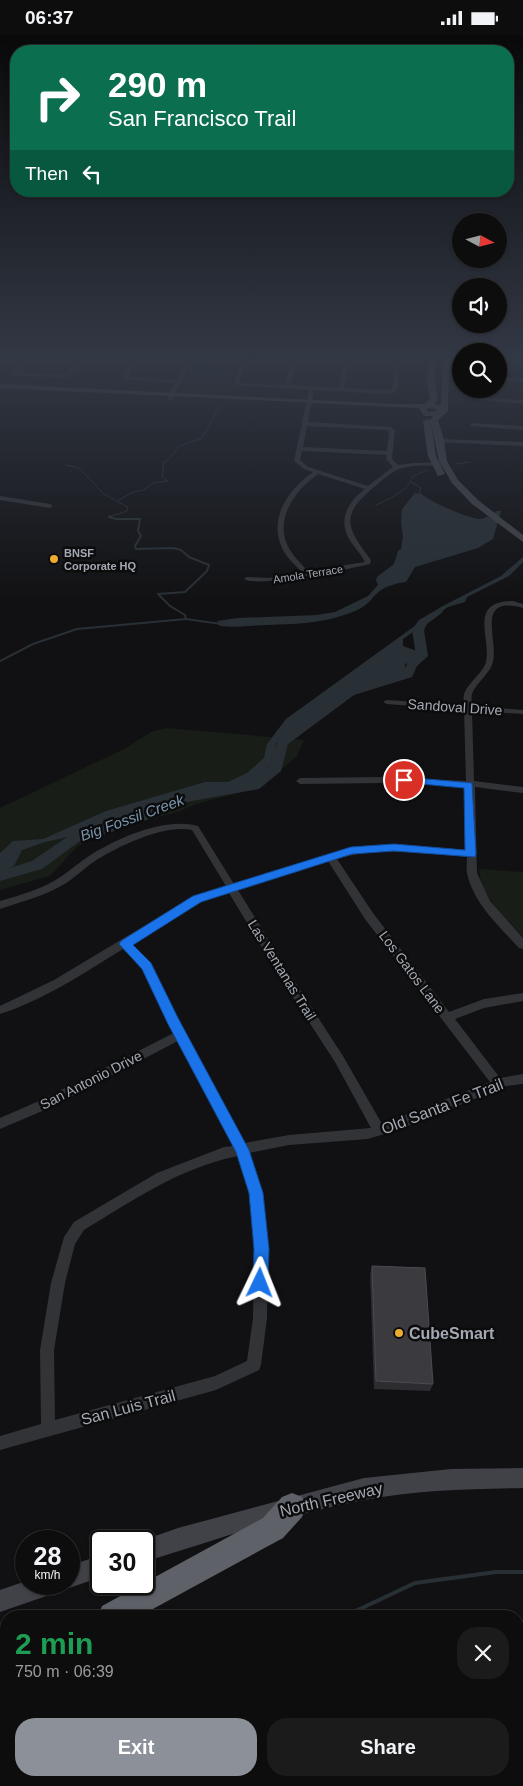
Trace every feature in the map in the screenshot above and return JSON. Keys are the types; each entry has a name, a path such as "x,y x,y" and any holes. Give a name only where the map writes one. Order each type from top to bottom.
{"highway":[{"path":"123,1610 273,1528 292,1507"}],"main road":[{"path":"430,439 432,456 478,508 523,544"},
{"path":"440,441 440,465"},
{"path":"478,508 523,539"},
{"name":"North Freeway","path":"155,1547 292,1507 364,1489 451,1479 523,1478"},
{"path":"0,1601 18,1595"}],"street":[{"path":"301,439 297,461 299,464 316,472 368,488 398,467 440,465"},
{"path":"391,439 391,463 398,467"},
{"path":"474,439 474,443"},
{"path":"440,441 523,444"},
{"path":"299,449 390,453"},
{"path":"307,575 286,548 281,518 284,505 290,494 316,472"},
{"name":"Amola Terrace","path":"247,579 269,580 307,575 368,563 368,560 350,539 347,514 354,501 368,488"},
{"path":"0,499 12,500 47,509 3,505"},
{"path":"3,505 12,500"},
{"path":"523,606 510,603 504,604 495,609 488,617 490,660 488,666 468,694 472,873 477,890 487,907 523,945"},
{"name":"Sandoval Drive","path":"387,702 523,712"},
{"path":"300,781 388,779 523,791"},
{"name":"Las Ventanas Trail","path":"0,905 57,884 99,853 122,842 175,825 188,825 195,828 230,889 339,1059 379,1131"},
{"path":"0,1010 58,983 197,899 351,851 394,847 471,854"},
{"name":"Los Gatos Lane","path":"331,858 369,916 498,1084"},
{"path":"125,944 147,966 180,1035 242,1150"},
{"path":"448,1018 474,1005 491,1000 523,997"},
{"name":"San Antonio Drive","path":"0,1124 43,1105 180,1035"},
{"name":"Old Santa Fe Trail","path":"48,1429 47,1350 58,1283 69,1241 79,1226 161,1177 224,1153 289,1140 368,1134 498,1084 523,1079"},
{"name":"San Luis Trail","path":"0,1443 216,1383 254,1365 260,1318 261,1249 256,1193 242,1150"}],"shaded area":[{"path":"415,493 422,494 439,505 474,518 484,518 497,511 501,511 493,539 478,548 415,567 406,582 378,592 364,606 339,617 303,623 238,627 220,626 217,621 238,618 317,615 335,612 368,596 378,585 377,577 394,564 398,551 401,549 403,536 401,523 402,509"},
{"path":"523,557 523,562 509,576 467,597 465,602 448,607 403,639 403,646 428,655 424,659 405,664 406,673 345,696 304,720 276,743 273,762 253,784 179,797 135,815 107,821 77,835 45,842 22,850 14,866 0,872 0,853 13,841 43,839 106,811 205,782 228,782 247,773 264,758 267,744 286,719 441,607 501,576"},
{"path":"166,728 304,740 297,756 262,787 196,804 178,812 145,820 87,841 77,847 50,876 0,890 0,808 124,749 151,732"},
{"path":"479,869 523,872 523,937 489,898 484,889"}],"building":[{"name":"CubeSmart","path":"372,1266 425,1268 433,1384 376,1381"}],"waterway":[{"path":"119,500 133,492 144,490 153,483 168,481 162,477 164,462 169,459 179,446 200,439"},
{"path":"456,464 470,462"},
{"path":"66,465 79,468 104,494 128,507 127,511 109,517"},
{"path":"376,505 397,494 407,486 412,477 427,470"},
{"path":"411,482 421,488 419,495"},
{"path":"109,517 116,519 140,519 138,531 141,536 135,546 136,549 173,548 181,550 189,557 209,565 207,571 185,592 158,594 170,606 185,615 186,619"},
{"name":"Big Fossil Creek","path":"0,876 37,865 75,838 107,829 126,819 142,817 178,799 254,786 276,768 282,742 350,692 408,675 412,664 422,656 418,630 423,622 438,612"},
{"path":"0,661 33,644 77,629 186,619"},
{"path":"186,619 221,624"},
{"path":"358,1610 415,1583 496,1572 523,1572"}],"place":[{"name":"BNSF Corporate HQ","path":"54,559"},
{"name":"CubeSmart","path":"399,1333"}],"route":[{"path":"260,1283 261,1249 256,1193 242,1150 173,1021 147,966 125,944 197,899 351,851 394,847 471,854 469,785 404,780"}]}
